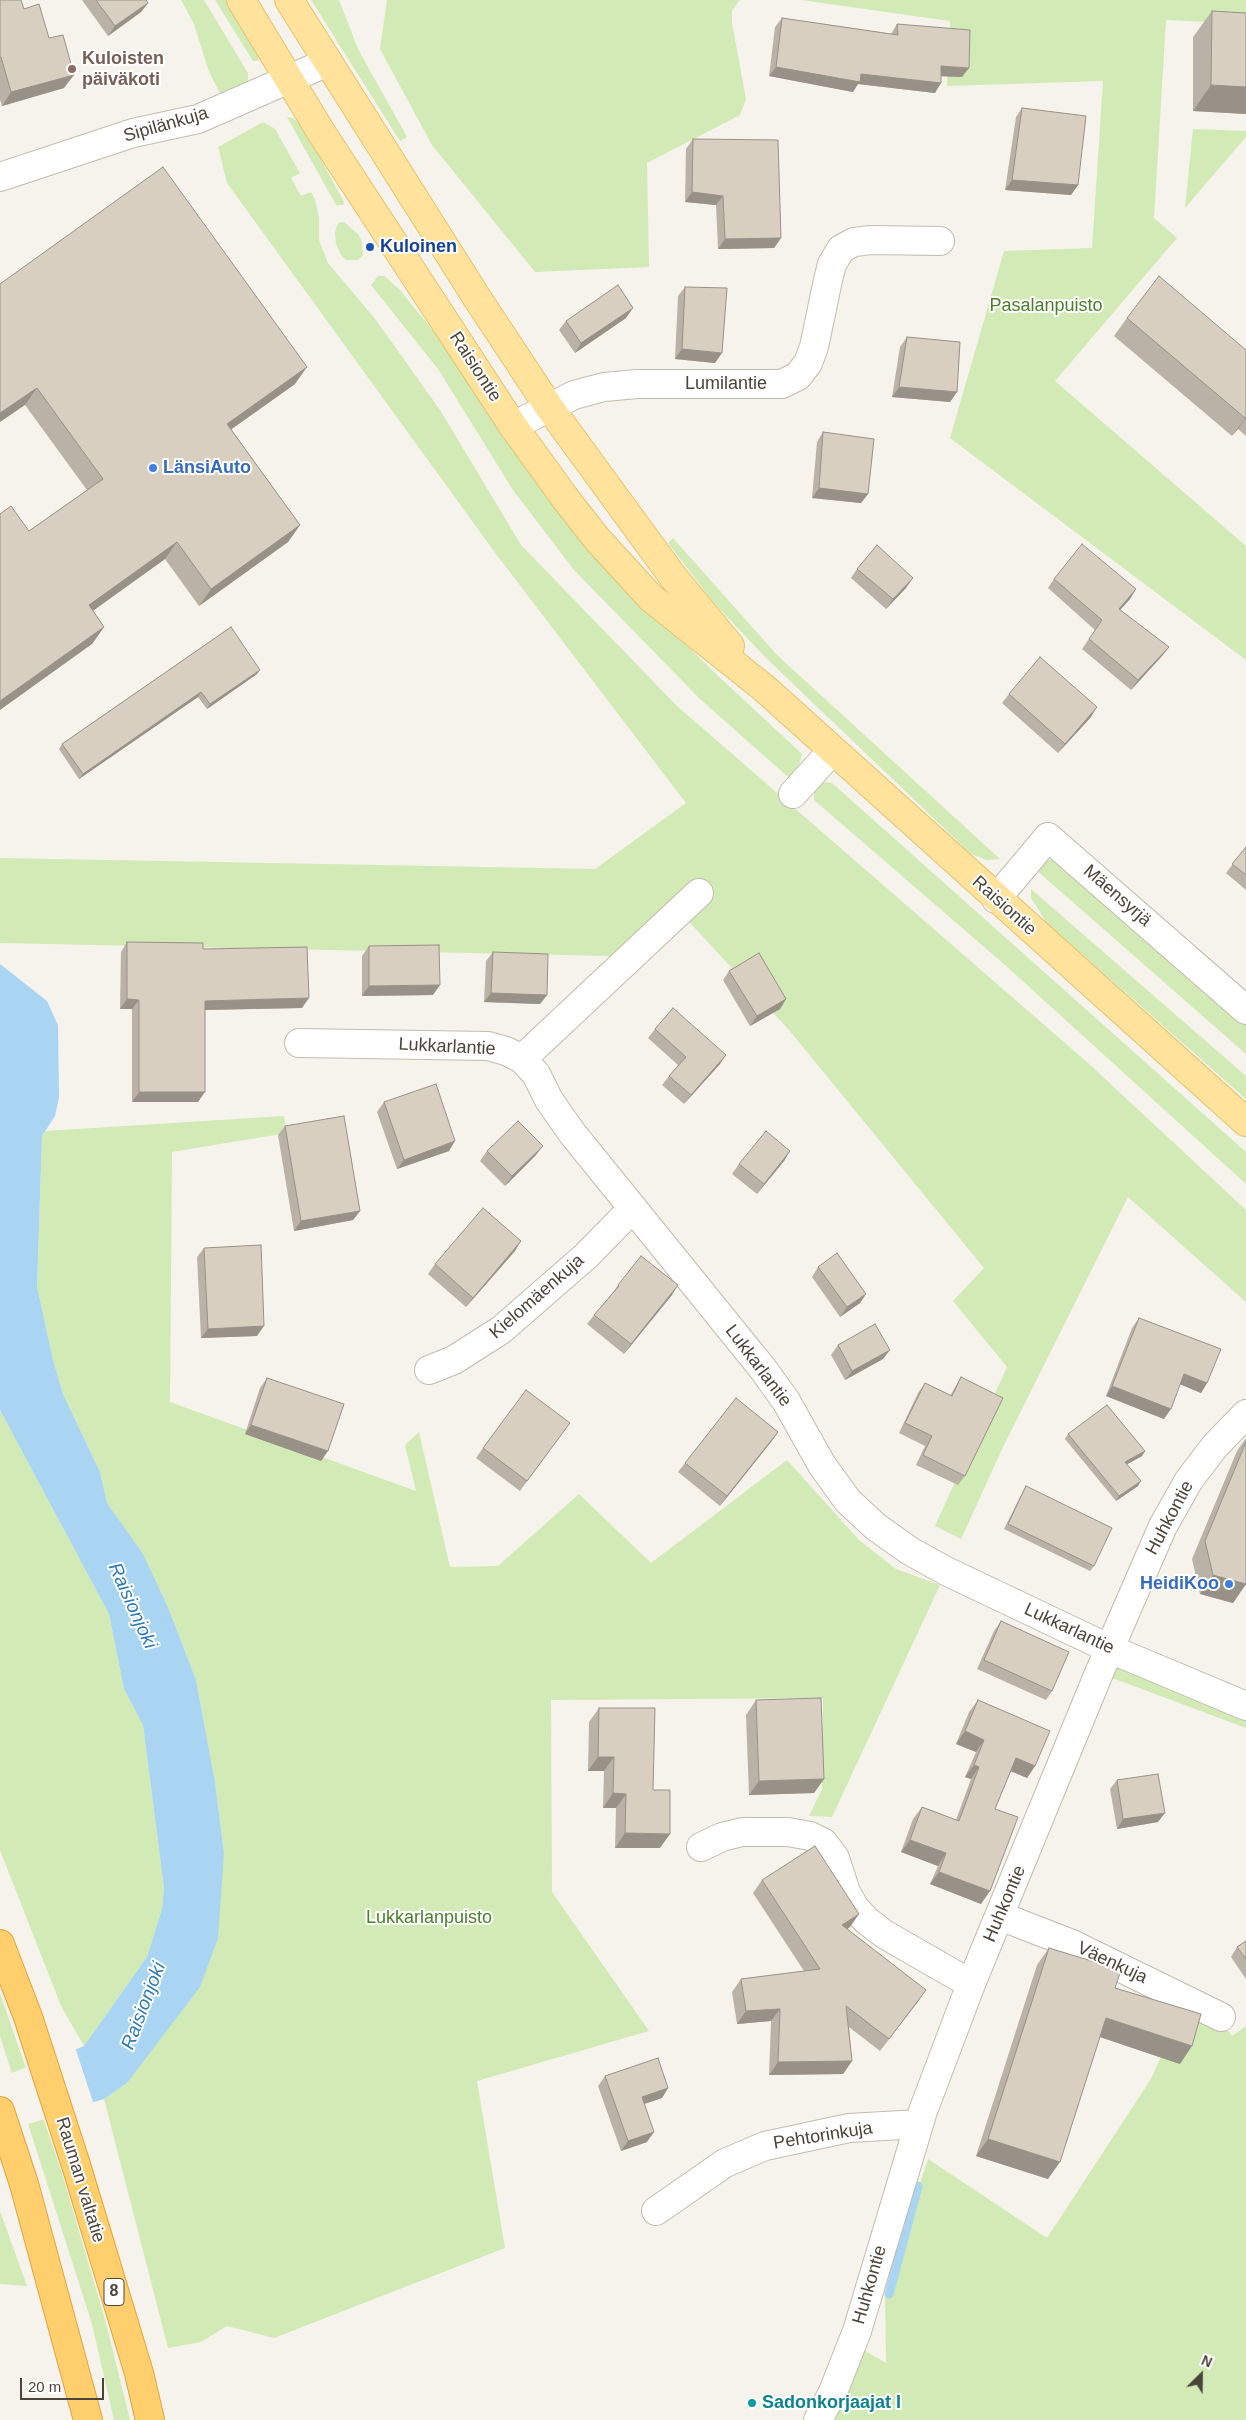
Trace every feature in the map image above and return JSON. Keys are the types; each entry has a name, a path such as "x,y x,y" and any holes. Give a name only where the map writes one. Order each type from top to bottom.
{"highway":[{"name":"Rauman valtatie","path":"0,1944 28,2017 76,2165 139,2373 150,2420"},
{"path":"0,2111 24,2184 88,2420"}],"main road":[{"name":"Raisiontie","path":"242,0 355,185 513,426 592,532 651,598 764,688 1246,1122"},
{"name":"Raisiontie","path":"289,0 467,282 549,407 674,578 764,688"}],"street":[{"name":"Sipilänkuja","path":"0,177 132,134 198,119 328,62"},
{"name":"Lumilantie","path":"513,426 574,395 604,387 628,385 782,384 798,376 808,363 814,348 830,272 841,249 854,242 871,240 940,241"},
{"path":"793,794 832,751"},
{"name":"Mäensyrjä","path":"996,898 1048,837 1246,1010"},
{"path":"522,1059 699,893"},
{"name":"Lukkarlantie","path":"299,1043 488,1046 506,1051 522,1059 536,1074 549,1100 572,1133 763,1369 786,1401 822,1465 848,1501 876,1527 910,1551 946,1571 1110,1649 1246,1706"},
{"name":"Kielomäenkuja","path":"428,1370 454,1360 501,1330 586,1256 633,1208"},
{"name":"Huhkontie","path":"818,2420 833,2392 857,2331 919,2124 971,1984 1110,1649 1163,1526 1189,1480 1214,1446 1246,1414"},
{"path":"701,1847 742,1832 788,1832 810,1836 824,1843 835,1858 846,1892 854,1908 866,1920 884,1934 971,1984"},
{"name":"Väenkuja","path":"1000,1916 1072,1944 1221,2017"},
{"name":"Pehtorinkuja","path":"656,2211 726,2163 765,2146 849,2128 919,2124"}],"green space":[{"path":"181,0 204,0 248,73 248,82 220,94 208,69 194,24"},
{"path":"215,0 229,0 258,47 260,58 257,61 253,61"},
{"path":"311,0 339,0 358,49 407,137 400,141"},
{"path":"387,0 740,0 732,11 732,23 746,99 740,115 647,163 649,267 535,272 432,145 380,49"},
{"name":"Pasalanpuisto","path":"801,0 1246,0 1246,24 1166,20 1154,218 1177,238 1055,381 1246,546 1246,660 950,438 1004,251 1092,248 1103,81 947,86 950,21"},
{"path":"287,117 293,118 303,126 344,202 343,205 336,205"},
{"path":"263,122 275,129 300,173 291,178 301,196 311,192 315,200 319,217 319,240 328,263 376,320 440,410 521,545 677,706 1088,1063 1246,1210 1246,1302 1128,1197 1004,1445 961,1539 935,1526 1007,1367 953,1301 984,1268 789,1030 681,913 538,1029 610,956 0,943 0,858 595,869 686,803 496,554 227,183 218,147"},
{"path":"1193,129 1246,131 1246,137 1185,208"},
{"path":"344,222 358,234 362,242 363,255 358,260 346,260 341,255 336,244 335,232 338,223"},
{"path":"378,276 384,276 399,289 457,360 596,556 716,674 802,754 798,771 792,777 788,777 700,699 574,570 513,490 438,369 371,285"},
{"path":"673,538 777,655 1000,859 986,860 971,854 766,658 714,603 668,543"},
{"path":"826,782 832,783 1246,1152 1246,1184 1005,965 814,800 814,791 817,786"},
{"path":"1057,858 1246,1019 1246,1054 1035,869 1046,861"},
{"path":"1031,889 1246,1076 1246,1099 1047,923 1031,898"},
{"name":"Lukkarlanpuisto","path":"284,1116 287,1133 172,1152 170,1402 416,1491 405,1445 419,1432 450,1567 498,1566 579,1494 651,1563 787,1460 859,1540 896,1569 940,1585 832,1817 809,1816 822,1789 823,1698 551,1700 552,1892 649,2031 477,2081 505,2248 274,2338 227,2326 201,2342 168,2348 104,2099 127,2083 224,1853 215,1782 196,1680 168,1607 143,1555 107,1503 100,1472 63,1394 53,1360 37,1286 42,1136 45,1131"},
{"path":"0,1410 109,1614 124,1689 143,1725 164,1888 162,1909 147,1957 84,2046 61,2006 0,1850"},
{"path":"1110,1649 1246,1706 1246,1728 1099,1673"},
{"path":"0,1993 61,2170 106,2323 130,2420 114,2420 92,2324 0,2036"},
{"path":"1214,2014 1232,2036 1246,2026 1246,2420 823,2420 862,2349 886,2363 885,2292 928,2159 1047,2238 1151,2079 1179,2016"},
{"path":"0,2211 27,2286 0,2284"}],"water":[{"name":"Raisionjoki","path":"0,964 47,1001 58,1025 59,1097 55,1116 42,1136 37,1286 53,1360 63,1394 100,1472 107,1503 143,1554 168,1607 196,1680 215,1782 224,1853 218,1938 200,1987 127,2083 104,2099 0,2130 0,2081 84,2046 147,1957 162,1909 164,1888 143,1725 124,1689 109,1614 0,1410"}],"pier":[{"path":"75,2047 94,2105 0,2132 0,2078"}],"building":[{"path":"0,0 21,0 24,9 39,4 49,38 63,35 74,75 11,92 0,57"},
{"path":"96,0 146,0 148,3 115,26"},
{"path":"1212,11 1246,13 1246,87 1211,85"},
{"path":"782,18 898,35 897,24 970,30 969,68 941,66 941,83 861,74 860,82 776,67"},
{"path":"1022,108 1086,116 1078,185 1012,180"},
{"path":"693,139 778,140 781,238 725,239 723,196 692,192"},
{"name":"LänsiAuto","path":"163,167 307,367 227,424 300,525 211,589 177,542 89,605 104,627 0,701 0,514 11,506 29,531 103,479 37,388 0,413 0,284"},
{"path":"1159,276 1246,350 1245,418 1127,318"},
{"path":"618,285 633,308 581,343 566,321"},
{"path":"685,287 727,288 722,353 682,349"},
{"path":"907,337 960,342 957,392 899,387"},
{"path":"823,432 874,439 868,494 819,488"},
{"path":"1082,544 1136,589 1119,609 1169,647 1138,680 1089,639 1102,620 1054,579"},
{"path":"877,545 913,578 893,599 857,569"},
{"path":"231,627 260,670 210,704 201,692 83,774 62,744"},
{"path":"1040,657 1097,707 1065,744 1009,694"},
{"path":"1246,847 1246,875 1232,864"},
{"path":"127,942 203,943 203,949 307,947 309,998 205,1001 205,1092 139,1092 139,1000 127,999"},
{"path":"439,945 440,985 369,986 369,946"},
{"path":"493,952 548,954 547,995 491,993"},
{"path":"759,953 786,999 757,1016 729,971"},
{"path":"673,1008 726,1055 691,1095 669,1076 686,1057 655,1029"},
{"path":"436,1084 455,1141 404,1160 384,1102"},
{"path":"344,1116 360,1211 301,1221 285,1126"},
{"path":"518,1121 543,1146 512,1176 487,1151"},
{"path":"766,1131 790,1151 764,1184 739,1164"},
{"path":"483,1208 521,1241 473,1298 435,1264"},
{"path":"261,1245 264,1326 208,1329 204,1248"},
{"path":"837,1253 866,1294 847,1307 818,1267"},
{"path":"641,1256 678,1285 631,1344 594,1315"},
{"path":"1139,1318 1221,1349 1207,1383 1184,1374 1171,1409 1112,1386"},
{"path":"875,1324 890,1350 852,1371 838,1345"},
{"path":"961,1377 1003,1398 965,1476 923,1455 932,1436 905,1423 925,1383 952,1396"},
{"path":"267,1378 344,1404 328,1451 251,1425"},
{"path":"526,1390 570,1423 527,1481 483,1448"},
{"path":"736,1398 778,1432 727,1496 685,1463"},
{"path":"1107,1405 1145,1451 1125,1462 1141,1481 1119,1496 1068,1434"},
{"path":"1246,1442 1246,1584 1213,1575 1205,1541"},
{"path":"1026,1486 1112,1528 1094,1566 1008,1524"},
{"path":"1001,1621 1069,1652 1052,1691 984,1660"},
{"path":"821,1698 824,1779 759,1781 756,1700"},
{"path":"978,1700 1050,1731 1035,1766 1016,1758 995,1809 1018,1817 990,1891 939,1872 946,1853 910,1840 922,1807 959,1821 979,1767 974,1765 984,1740 965,1731"},
{"path":"599,1708 655,1708 653,1790 670,1790 670,1834 625,1833 626,1794 613,1793 614,1757 598,1757"},
{"path":"1158,1774 1165,1813 1123,1819 1117,1780"},
{"path":"815,1846 859,1914 842,1925 926,1990 889,2039 846,2006 852,2061 778,2062 780,2009 746,2011 741,1979 820,1969 762,1880"},
{"path":"1246,1941 1246,1959 1237,1947"},
{"path":"1049,1948 1121,1970 1115,1988 1201,2014 1192,2046 1106,2018 1060,2162 988,2139"},
{"path":"658,2058 668,2088 642,2097 654,2132 628,2141 605,2076"}],"waterway":[{"path":"889,2294 918,2186"}],"place":[{"name":"Kuloisten päiväkoti","path":"72,69"},
{"name":"Kuloinen","path":"370,247"},
{"name":"LänsiAuto","path":"153,468"},
{"name":"HeidiKoo","path":"1229,1584"},
{"name":"Sadonkorjaajat I","path":"752,2403"}]}
